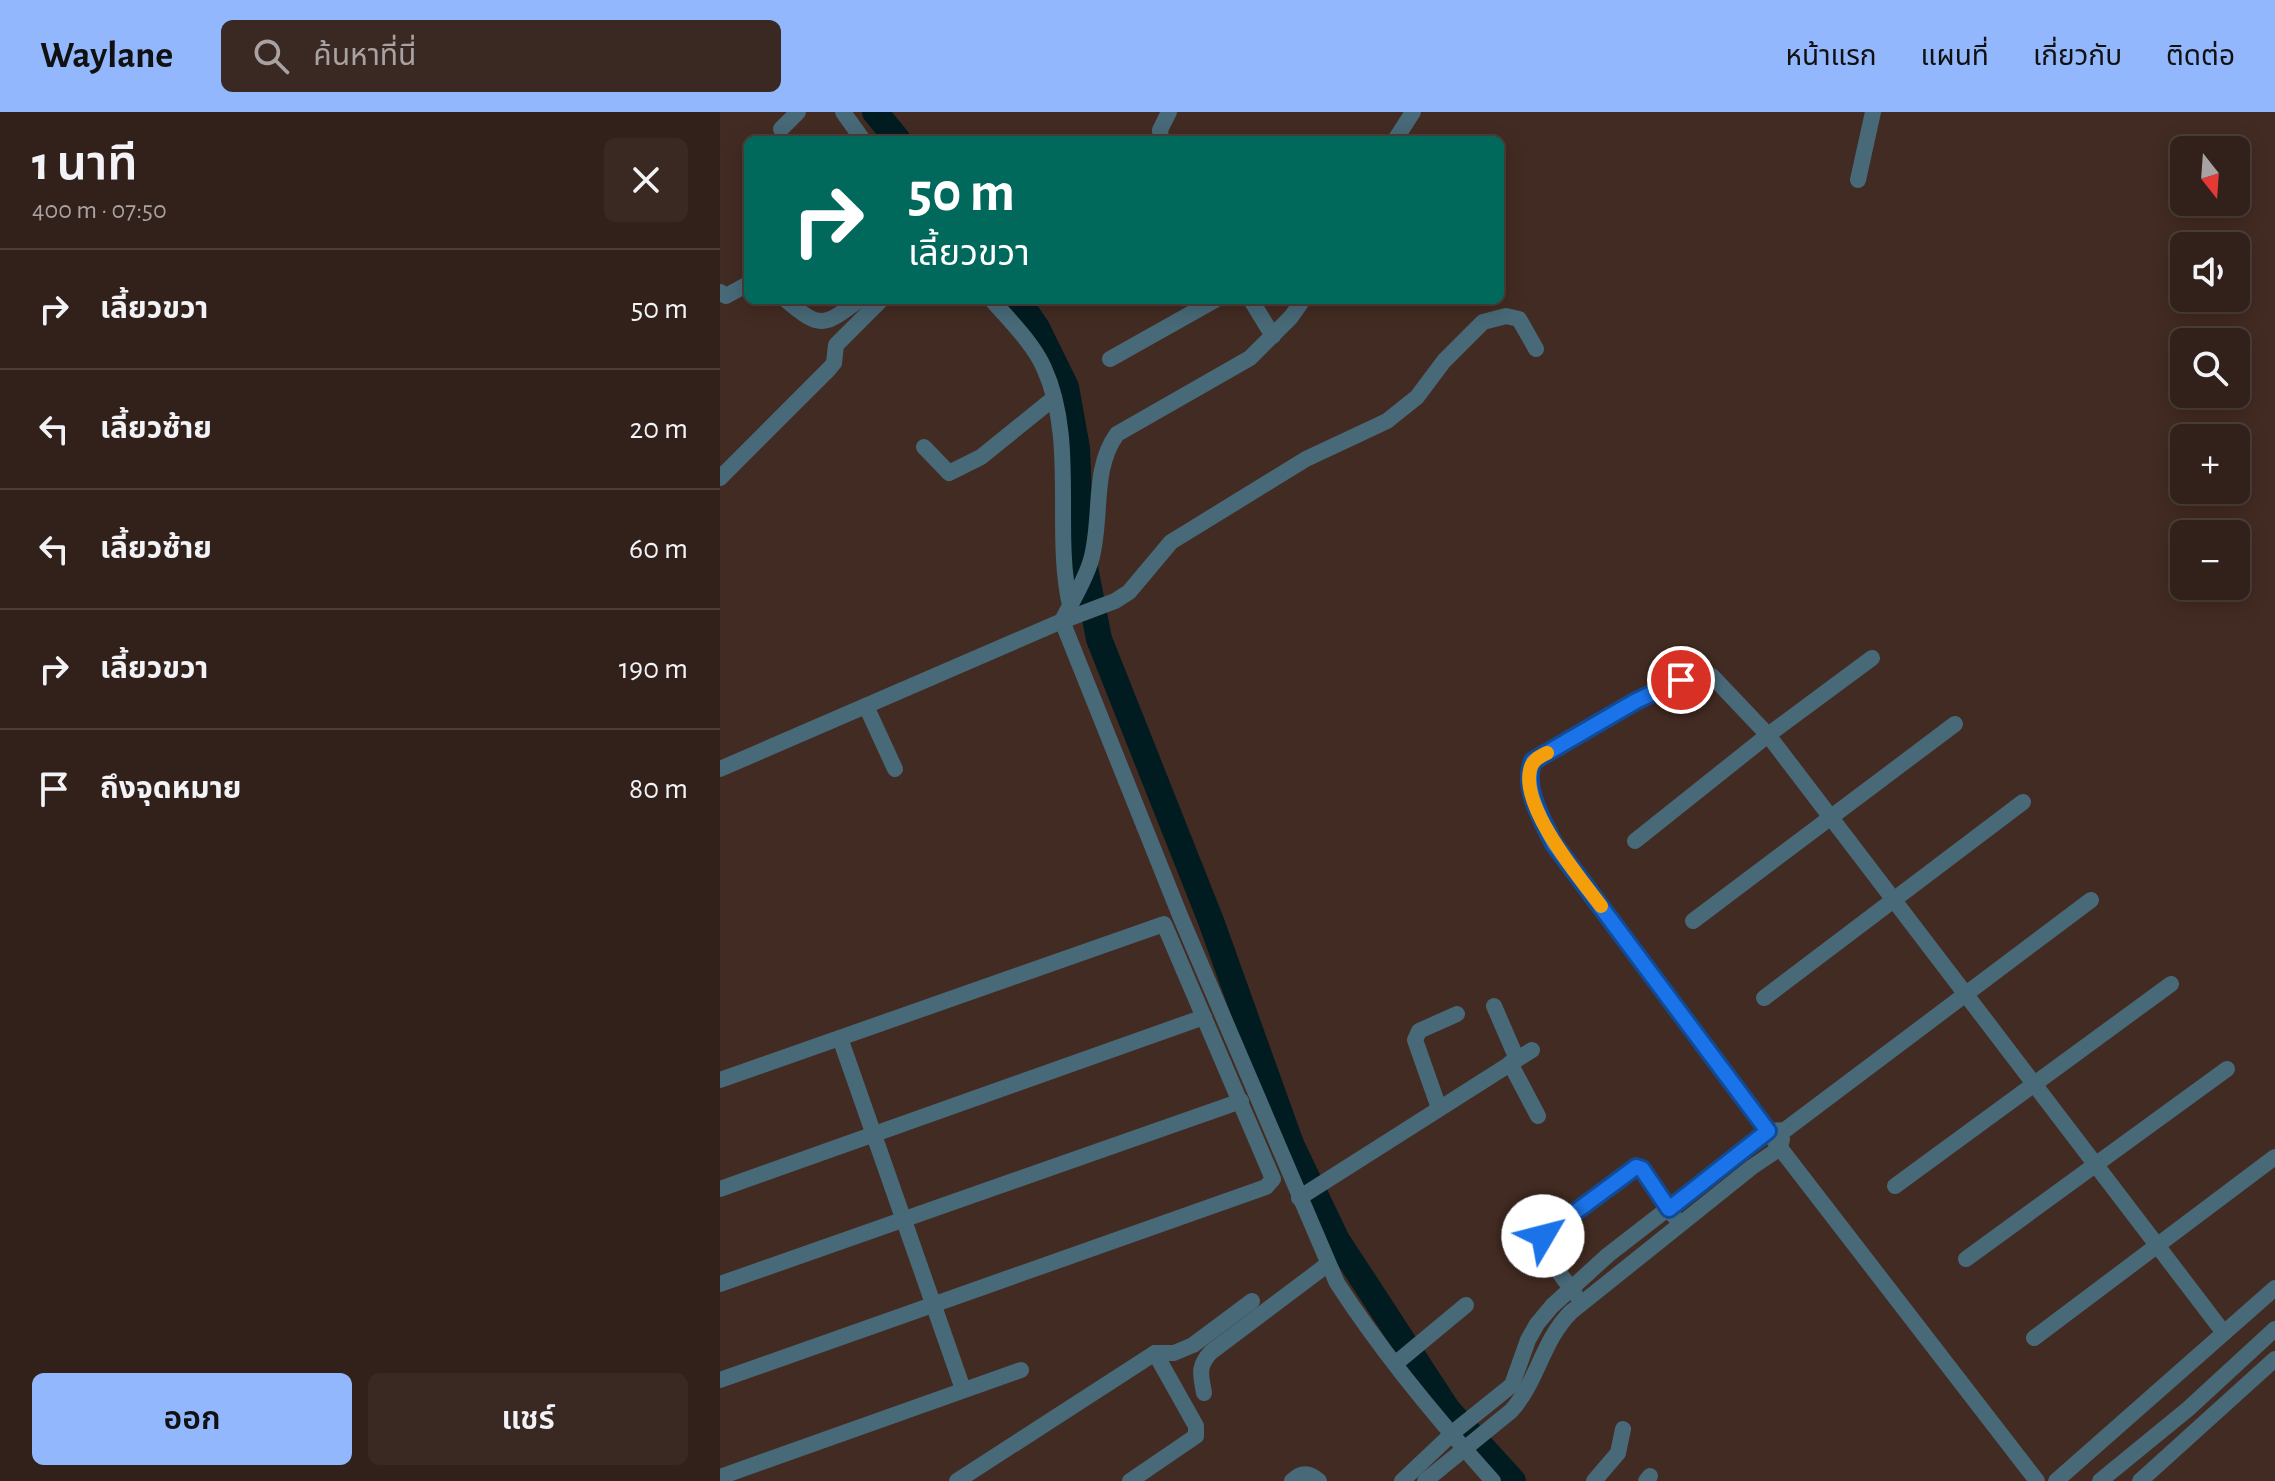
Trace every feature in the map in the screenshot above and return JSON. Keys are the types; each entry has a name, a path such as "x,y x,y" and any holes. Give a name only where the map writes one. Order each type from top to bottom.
{"street":[{"path":"781,129 798,112"},
{"path":"843,112 856,136"},
{"path":"1161,136 1160,130 1169,112"},
{"path":"1398,136 1413,112"},
{"path":"1858,180 1873,112"},
{"path":"720,292 726,296 744,286"},
{"path":"791,304 821,323 853,304"},
{"path":"720,478 829,369 834,363 836,345 877,304"},
{"path":"995,304 1043,365 1054,398 1063,480 1065,587 1181,918 1302,1196 1328,1264 1361,1320 1406,1355 1454,1431 1493,1481"},
{"path":"1110,359 1208,304"},
{"path":"1253,304 1273,336"},
{"path":"1072,609 1091,561 1102,467 1107,448 1117,434 1250,358 1300,304"},
{"path":"720,769 866,706 1072,609 1101,607 1129,592 1171,542 1306,459 1387,421 1406,407 1426,387 1444,361 1483,322 1506,316 1519,319 1536,349"},
{"path":"924,447 949,473 981,457 1054,398"},
{"path":"1635,841 1768,735 1872,658"},
{"path":"2037,1481 1780,1148 1554,844 1533,796 1529,779 1533,761 1636,701 1681,680 1704,674 1712,676 1768,735 2224,1333"},
{"path":"866,706 895,769"},
{"path":"1693,921 1955,724"},
{"path":"1764,998 2023,802"},
{"path":"1402,1481 1454,1431 1512,1385 1537,1324 1608,1255 1768,1131 1785,1130 2091,900"},
{"path":"720,1080 1164,924 1273,1179 1266,1187 720,1380"},
{"path":"1895,1186 2171,984"},
{"path":"1494,1006 1513,1061 1538,1116"},
{"path":"1439,1108 1415,1034 1457,1014"},
{"path":"720,1189 1204,1017"},
{"path":"840,1038 963,1389"},
{"path":"1302,1196 1532,1050"},
{"path":"1966,1259 2227,1069"},
{"path":"720,1284 904,1222 1241,1101"},
{"path":"1425,1481 1523,1398 1551,1334 1582,1303 1680,1223 1780,1148 1785,1130"},
{"path":"2034,1338 2275,1157"},
{"path":"1582,1303 1541,1248 1543,1236 1636,1167 1642,1169 1680,1223"},
{"path":"1204,1393 1200,1374 1202,1362 1211,1352 1328,1264"},
{"path":"2056,1481 2275,1288"},
{"path":"957,1481 1155,1353 1174,1353 1193,1345 1252,1301"},
{"path":"1406,1355 1466,1305"},
{"path":"2100,1481 2188,1409 2275,1329"},
{"path":"1130,1481 1196,1436 1196,1426 1155,1353"},
{"path":"2140,1481 2275,1359"},
{"path":"720,1477 1021,1370"},
{"path":"1594,1481 1618,1453 1623,1429"},
{"path":"1292,1481 1302,1474 1308,1474 1319,1481"}],"waterway":[{"path":"875,112 895,136"},
{"path":"1021,304 1037,328 1066,387 1077,448 1081,547 1099,639 1211,921 1291,1144 1337,1240 1448,1410 1513,1481"}],"slow traffic":[{"path":"1547,753 1533,761 1530,769 1533,796 1554,844 1601,906"}],"route":[{"path":"1543,1236 1636,1167 1642,1169 1669,1209 1768,1131 1554,844 1529,779 1533,761 1636,701 1681,680"}]}
